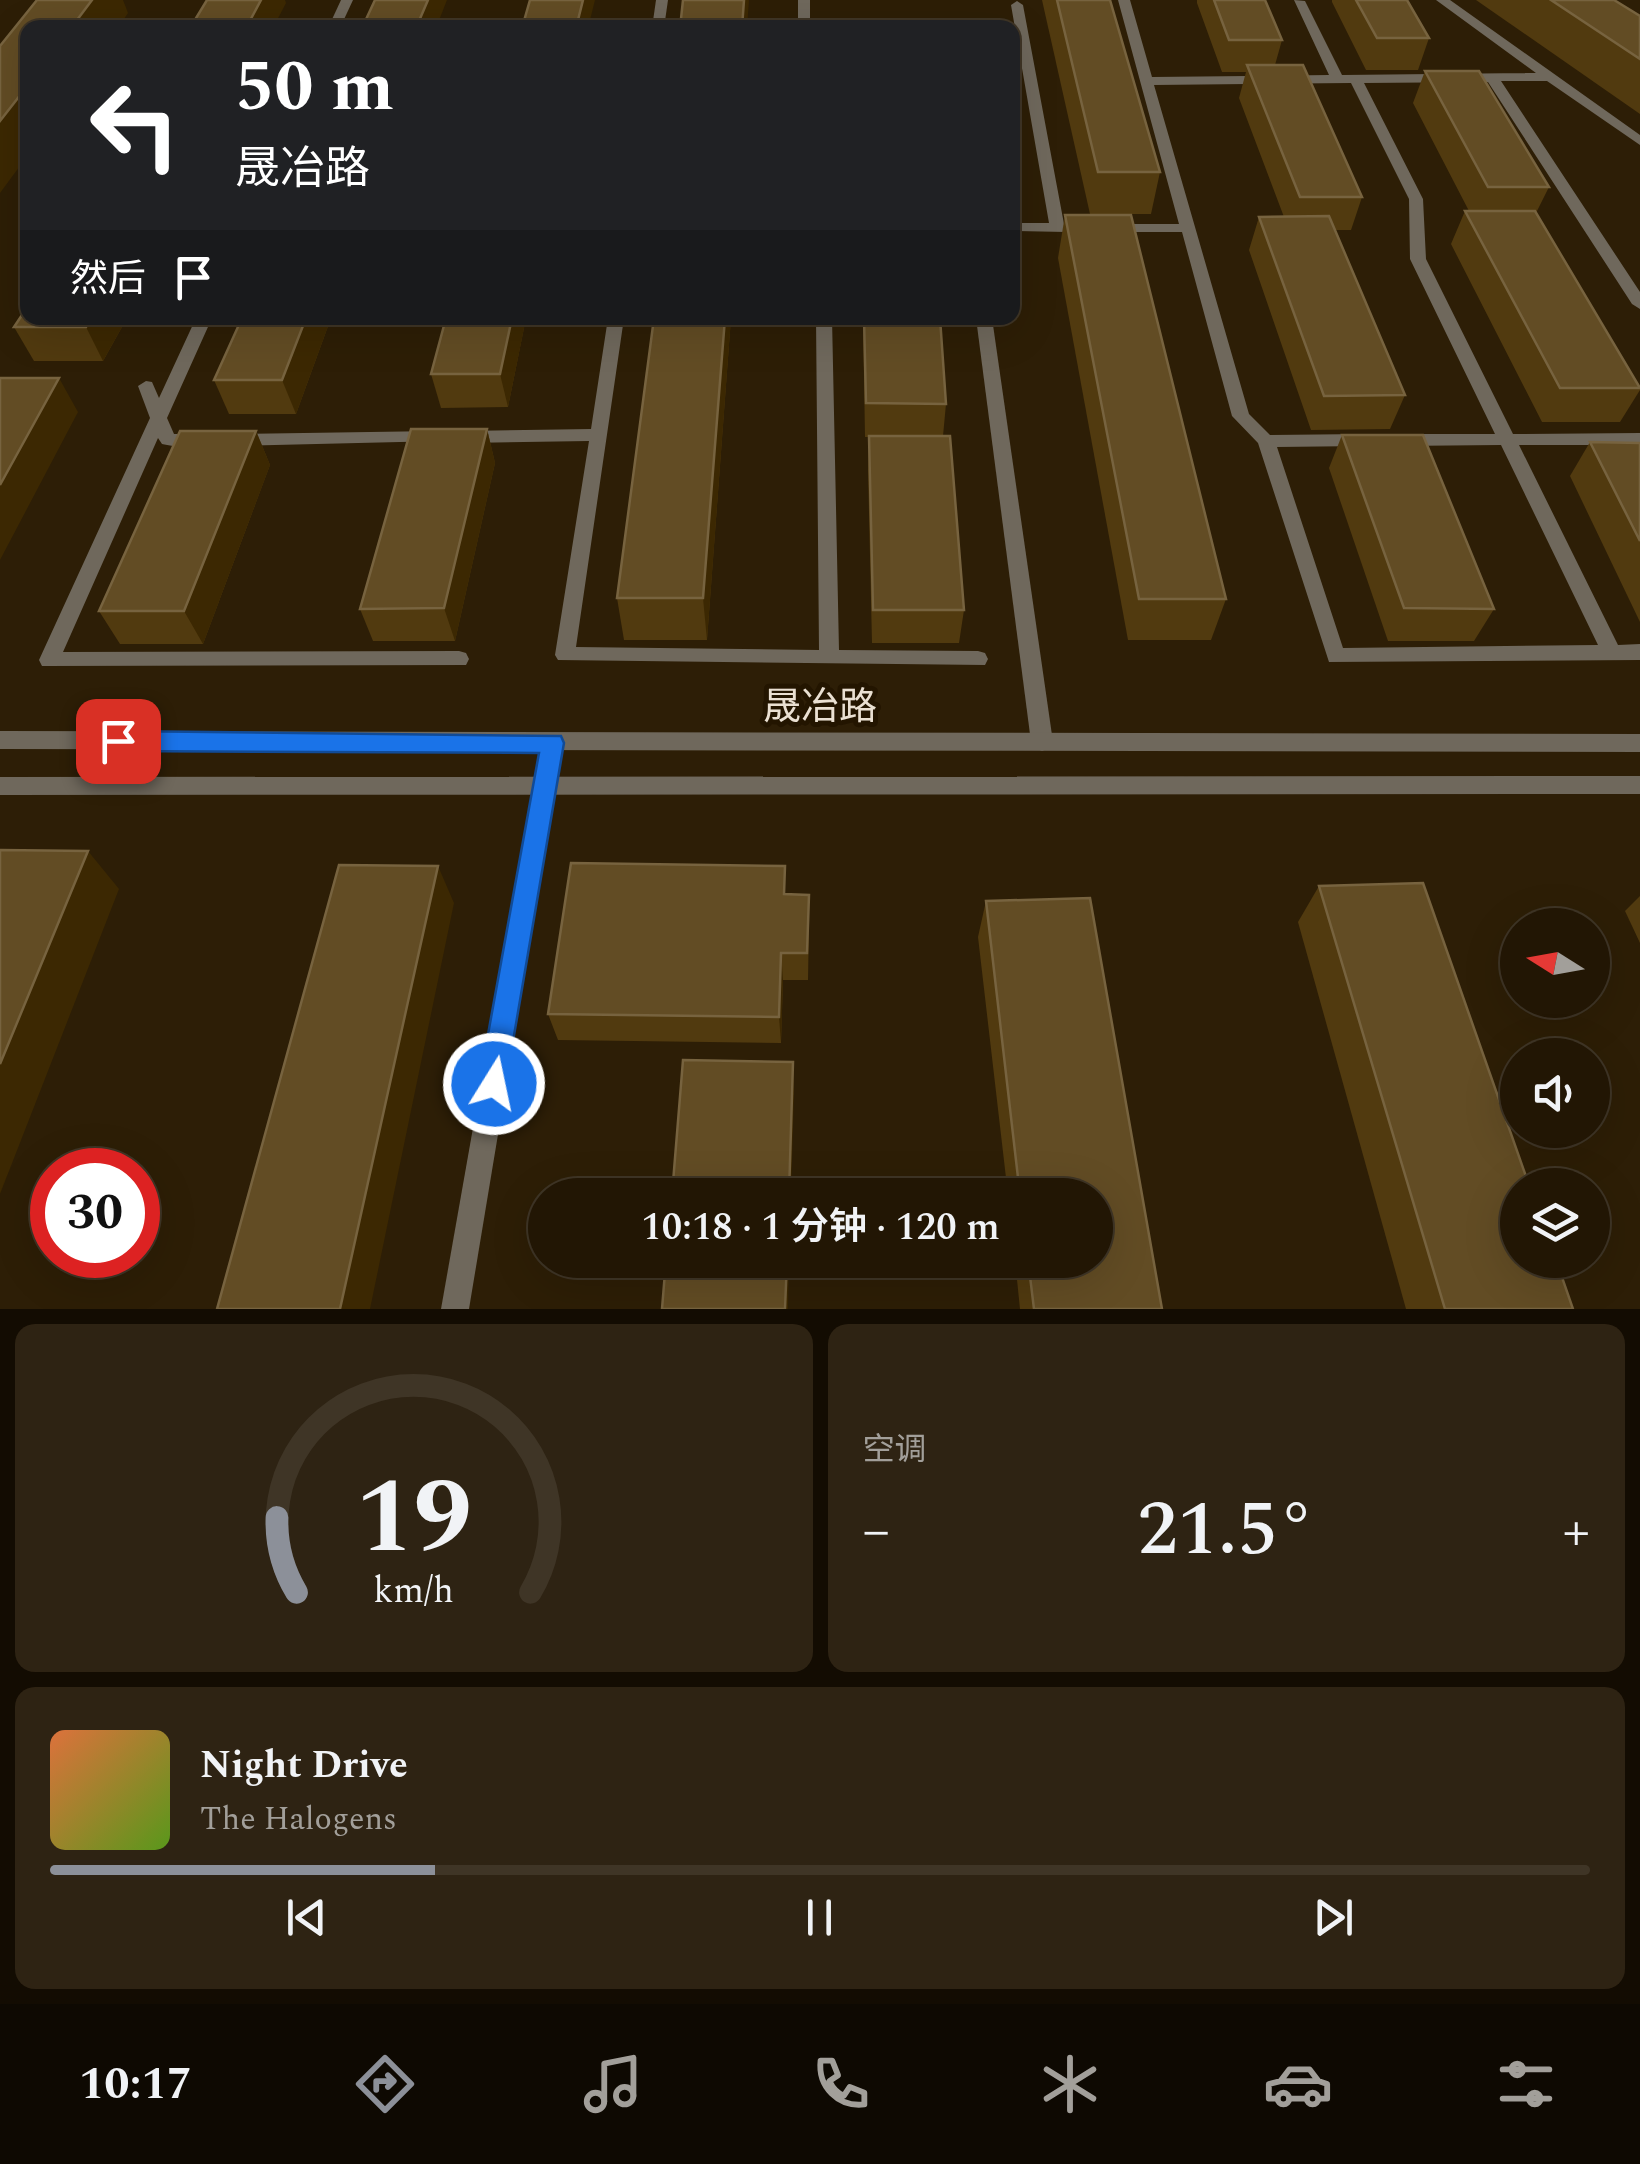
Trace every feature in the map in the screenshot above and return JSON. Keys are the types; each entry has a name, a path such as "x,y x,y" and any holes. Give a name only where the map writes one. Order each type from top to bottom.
{"street":[{"path":"1124,0 1241,416 1266,440 1336,656 1640,652"},
{"path":"1442,0 1640,141"},
{"path":"1299,1 1336,79"},
{"path":"1017,5 1020,20"},
{"path":"1020,22 1057,228"},
{"path":"1492,77 1640,304"},
{"path":"1147,80 1550,77"},
{"path":"1356,79 1416,198 1418,259 1612,653"},
{"path":"1020,228 1076,228"},
{"path":"1094,228 1188,228"},
{"path":"201,325 49,660 459,659"},
{"path":"615,325 566,655 978,659"},
{"path":"824,325 829,658"},
{"path":"985,325 1042,742"},
{"path":"146,386 168,440 598,435"},
{"path":"1266,440 1640,439"},
{"name":"晟冶路","path":"0,740 1640,743"},
{"path":"454,1309 552,743"},
{"name":"晟冶路","path":"0,786 1640,784"}],"building":[{"path":"37,0 92,0 77,20 21,20"},
{"path":"207,0 261,0 250,20 195,20"},
{"path":"375,0 428,0 419,20 366,20"},
{"path":"530,0 583,0 578,20 524,20"},
{"path":"683,0 744,0 743,20 681,20"},
{"path":"1057,0 1110,0 1160,172 1098,172"},
{"path":"1214,0 1265,0 1282,40 1229,40"},
{"path":"1356,0 1407,0 1429,38 1377,38"},
{"path":"1551,0 1614,0 1640,16 1640,59"},
{"path":"20,21 20,95 0,121 0,46"},
{"path":"1247,65 1303,65 1362,197 1300,197"},
{"path":"1425,71 1479,71 1549,187 1488,187"},
{"path":"1465,211 1535,211 1640,388 1560,388"},
{"path":"1065,215 1131,215 1226,599 1139,599"},
{"path":"1329,216 1405,395 1324,396 1259,217"},
{"path":"20,318 20,325 87,325 86,327 14,327"},
{"path":"239,325 303,325 282,380 214,380"},
{"path":"444,325 510,325 500,374 431,374"},
{"path":"653,325 724,325 703,598 617,598"},
{"path":"864,325 940,325 946,404 866,403"},
{"path":"0,378 59,378 0,485"},
{"path":"411,429 487,429 444,608 360,609"},
{"path":"180,431 256,431 184,611 99,611"},
{"path":"1342,435 1423,435 1494,609 1404,608"},
{"path":"869,436 950,436 964,610 873,610"},
{"path":"1590,442 1640,443 1640,541"},
{"path":"0,850 88,851 0,1064"},
{"path":"571,863 785,866 784,894 809,895 807,953 781,953 779,1017 548,1014"},
{"path":"339,865 438,866 340,1309 217,1309"},
{"path":"1423,883 1500,1102 1500,1148 1516,1148 1523,1168 1500,1168 1500,1278 1562,1278 1573,1309 1445,1309 1319,886"},
{"path":"1090,898 1162,1309 1034,1309 1030,1278 1113,1278 1113,1178 1018,1178 986,901"},
{"path":"683,1060 793,1062 790,1178 673,1178"},
{"path":"665,1278 786,1278 785,1309 662,1309"}],"route":[{"path":"118,741 552,743 494,1084"}]}
